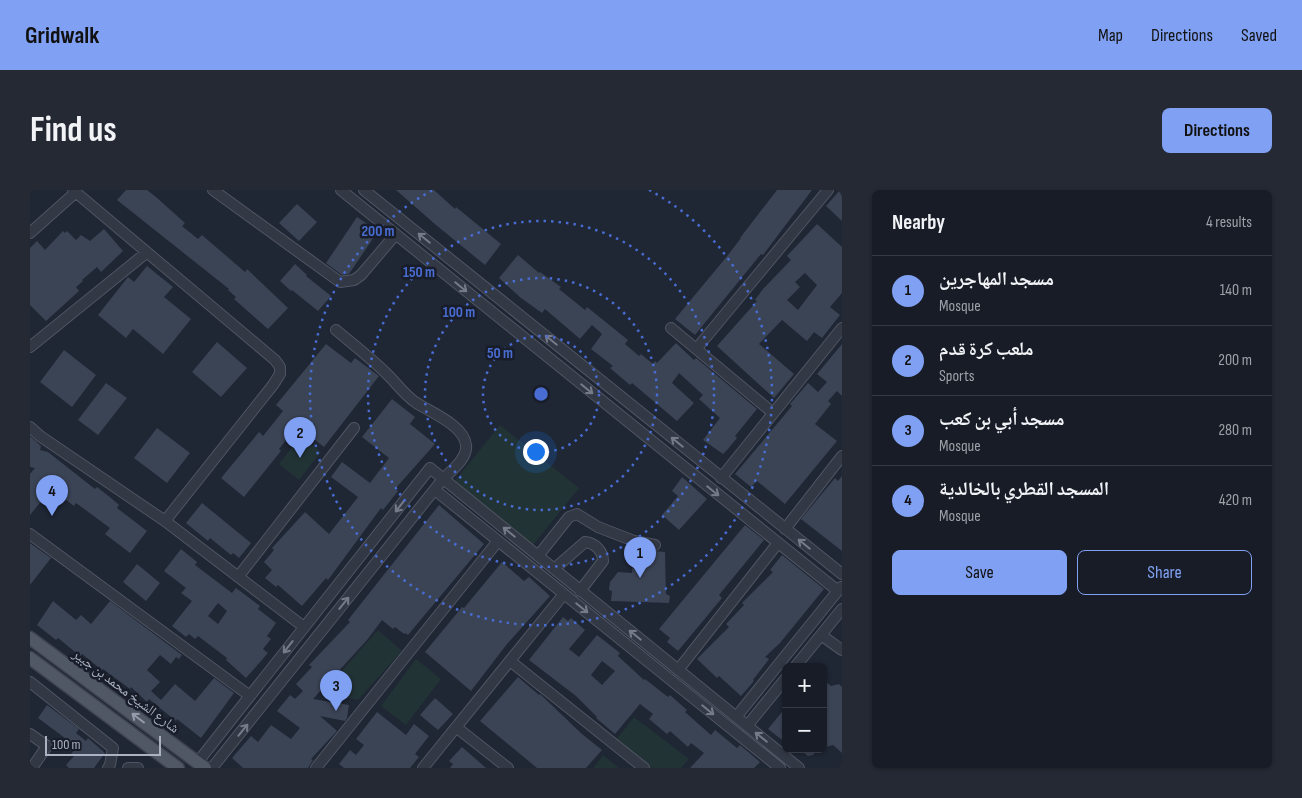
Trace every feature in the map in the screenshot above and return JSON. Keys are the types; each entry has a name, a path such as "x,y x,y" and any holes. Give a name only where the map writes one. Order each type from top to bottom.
{"main road":[{"name":"شارع الشيخ محمد بن جبير","path":"30,638 201,765"},
{"path":"30,658 178,768"}],"street":[{"path":"213,190 340,282 354,280 361,276 396,234"},
{"path":"341,190 778,543 840,589 736,717"},
{"path":"364,190 842,574"},
{"path":"696,348 828,190"},
{"path":"30,233 74,191 275,360 280,367 280,374 273,385 165,521"},
{"path":"30,347 146,253"},
{"path":"671,328 773,413"},
{"path":"721,478 842,328"},
{"path":"212,768 443,479 460,462 467,446 459,432 445,418 406,395 390,376 336,330"},
{"path":"30,427 40,436 165,521 304,627"},
{"path":"238,577 354,428"},
{"path":"784,529 842,456"},
{"path":"201,765 250,696 430,468 799,768"},
{"path":"435,490 780,768"},
{"path":"538,556 569,517 577,514 598,527 634,541 655,544"},
{"path":"30,534 250,696"},
{"path":"316,768 498,540"},
{"path":"554,569 585,542 590,543 599,550 602,560 580,590"},
{"path":"678,670 778,543"},
{"path":"423,768 564,594"},
{"path":"798,663 842,609"},
{"path":"821,635 842,650"},
{"path":"510,661 644,768"},
{"path":"30,682 113,748 109,766"},
{"path":"747,726 782,683"},
{"path":"456,727 508,768"},
{"path":"30,734 47,746 32,768"},
{"path":"128,768 138,768"}],"shaded area":[{"path":"500,425 579,488 533,545 454,482"},
{"path":"301,436 321,452 299,480 279,464"},
{"path":"378,630 402,651 358,700 323,692"},
{"path":"416,659 441,679 406,725 381,706"},
{"path":"634,717 689,759 681,768 650,768 615,741"},
{"path":"603,755 619,768 593,768"}],"building":[{"path":"126,190 147,190 185,223 182,226 198,239 202,235 245,272 247,269 288,308 268,329 234,299 236,297 229,289 117,200"},
{"path":"396,190 434,190 455,209 456,207 501,244 485,265"},
{"path":"777,190 812,190 763,255 761,254 695,335 675,319 728,255"},
{"path":"842,190 842,221 826,206"},
{"path":"297,204 317,222 299,241 279,223"},
{"path":"357,217 378,231 349,274 342,275 326,263"},
{"path":"817,224 842,247 842,293 830,307 840,315 822,338 814,332 807,341 782,320 759,344 794,374 774,398 717,346 757,301 755,300 763,289 791,260 787,256","holes":["805,273 817,285 798,310 787,300 800,287 795,282"]},
{"path":"104,229 123,251 101,272 97,267 82,280 76,287 79,291 46,321 30,305 30,248 37,241 45,250 63,231 65,233 67,231 76,240 81,235 90,241"},
{"path":"518,255 539,273 561,287 559,289 585,310 587,307 628,340 625,344 639,356 641,354 653,364 655,361 657,363 676,343 694,360 696,358 757,409 735,436 737,438 728,449 723,454 703,440 720,418 699,399 703,395 679,373 672,383 694,403 677,421 632,383 630,385 610,368 613,366 591,349 602,334 592,325 580,339 545,309 542,313 521,298 499,278"},
{"path":"295,264 306,276 331,296 318,311 280,281"},
{"path":"147,266 173,287 164,297 191,319 163,354 133,329 126,338 98,315 128,277 134,282"},
{"path":"217,342 247,368 221,397 192,372"},
{"path":"326,344 351,363 355,358 379,376 324,447 297,426 279,449 281,451 244,497 221,478 259,432 263,436 283,411 276,405"},
{"path":"842,344 842,396 837,391 828,401 831,404 815,424 837,441 785,504 757,481 751,487 735,474 792,406 790,404 808,383 818,392 827,382 817,374"},
{"path":"64,350 96,375 72,407 40,382"},
{"path":"106,383 127,398 98,435 78,420"},
{"path":"392,399 415,417 410,424 435,444 395,489 398,491 383,510 381,508 328,580 326,578 302,606 278,585 276,587 265,578 272,570 264,562 274,550 272,548 305,512 329,534 358,497 331,477 342,462 370,483 389,458 362,437"},
{"path":"157,428 190,453 167,483 134,458"},
{"path":"30,436 41,446 40,450 48,452 95,489 97,487 119,505 117,508 147,531 130,553 105,534 110,528 76,503 74,506 57,493 53,497 48,493 30,515 30,474 35,468 30,467"},
{"path":"842,476 842,551 801,519 835,478 838,481"},
{"path":"682,477 707,499 679,530 662,515 678,496 672,491"},
{"path":"202,503 251,543 239,558 233,553 231,555 210,538 208,541 186,523"},
{"path":"439,505 484,544 408,635 395,627 393,629 382,620 367,640 313,699 349,705 345,721 320,716 337,731 311,759 313,760 308,768 243,768 232,758 251,736 258,742 271,725 291,739 300,728 277,711 290,695 295,699 303,691 296,684 312,667 309,665 350,622 348,620"},
{"path":"745,525 764,540 719,595 722,598 678,651 667,642 670,638 659,629"},
{"path":"30,543 51,558 30,585"},
{"path":"181,549 197,562 195,565 232,593 236,588 260,606 258,609 276,623 267,636 271,639 263,649 268,653 246,678 226,660 227,658 198,636 195,639 189,634 186,637 172,626 192,601 181,593 186,588 164,571","holes":["218,603 227,611 218,624 208,616"]},
{"path":"634,549 665,552 666,594 670,596 669,603 611,601 612,591 609,590 610,582 618,572 632,573"},
{"path":"782,555 824,589 780,643 765,657 769,659 741,696 719,676 717,678 697,659 729,627 726,624 744,605 742,603 773,572 770,570"},
{"path":"502,562 524,581 529,577 550,596 507,644 471,691 425,652"},
{"path":"137,564 160,583 146,601 123,582"},
{"path":"53,601 76,620 81,615 91,624 110,601 182,655 179,659 176,657 171,664 160,655 147,670 160,682 151,691 161,700 175,684 195,701 214,678 234,693 201,738 149,699 147,702 131,687 130,689 82,654 80,656 58,638 56,640 37,625"},
{"path":"563,617 568,621 571,618 585,630 569,649 579,657 597,635 620,653 618,656 644,680 668,697 670,695 687,710 685,712 711,735 715,730 737,748 740,745 760,762 754,768 690,768 704,753 691,743 688,747 670,731 667,734 649,719 653,714 640,704 615,734 596,718 576,696 529,660","holes":["602,661 615,671 602,685 591,675"]},
{"path":"518,677 540,694 582,734 602,750 586,768 537,768 480,721"},
{"path":"827,683 831,686 839,684 842,687 842,753 833,745 827,747"},
{"path":"435,698 453,714 438,730 420,715"},
{"path":"47,705 79,729 76,733 86,741 88,738 105,753 94,768 69,768 66,765 74,756 71,754 77,747 38,718"},
{"path":"377,712 406,735 414,724 429,736 415,754 419,757 410,768 344,768 339,764 350,750 356,755 364,745 356,739"},
{"path":"782,712 782,740 768,729"},
{"path":"462,747 486,768 450,768 453,764 449,761"},
{"path":"804,753 815,753 813,755 808,756"}],"place":[{"name":"ملعب كرة قدم","path":"300,458"},
{"name":"المسجد القطري بالخالدية","path":"52,516"},
{"name":"مسجد المهاجرين","path":"640,578"},
{"name":"مسجد أبي بن كعب","path":"336,711"}]}
